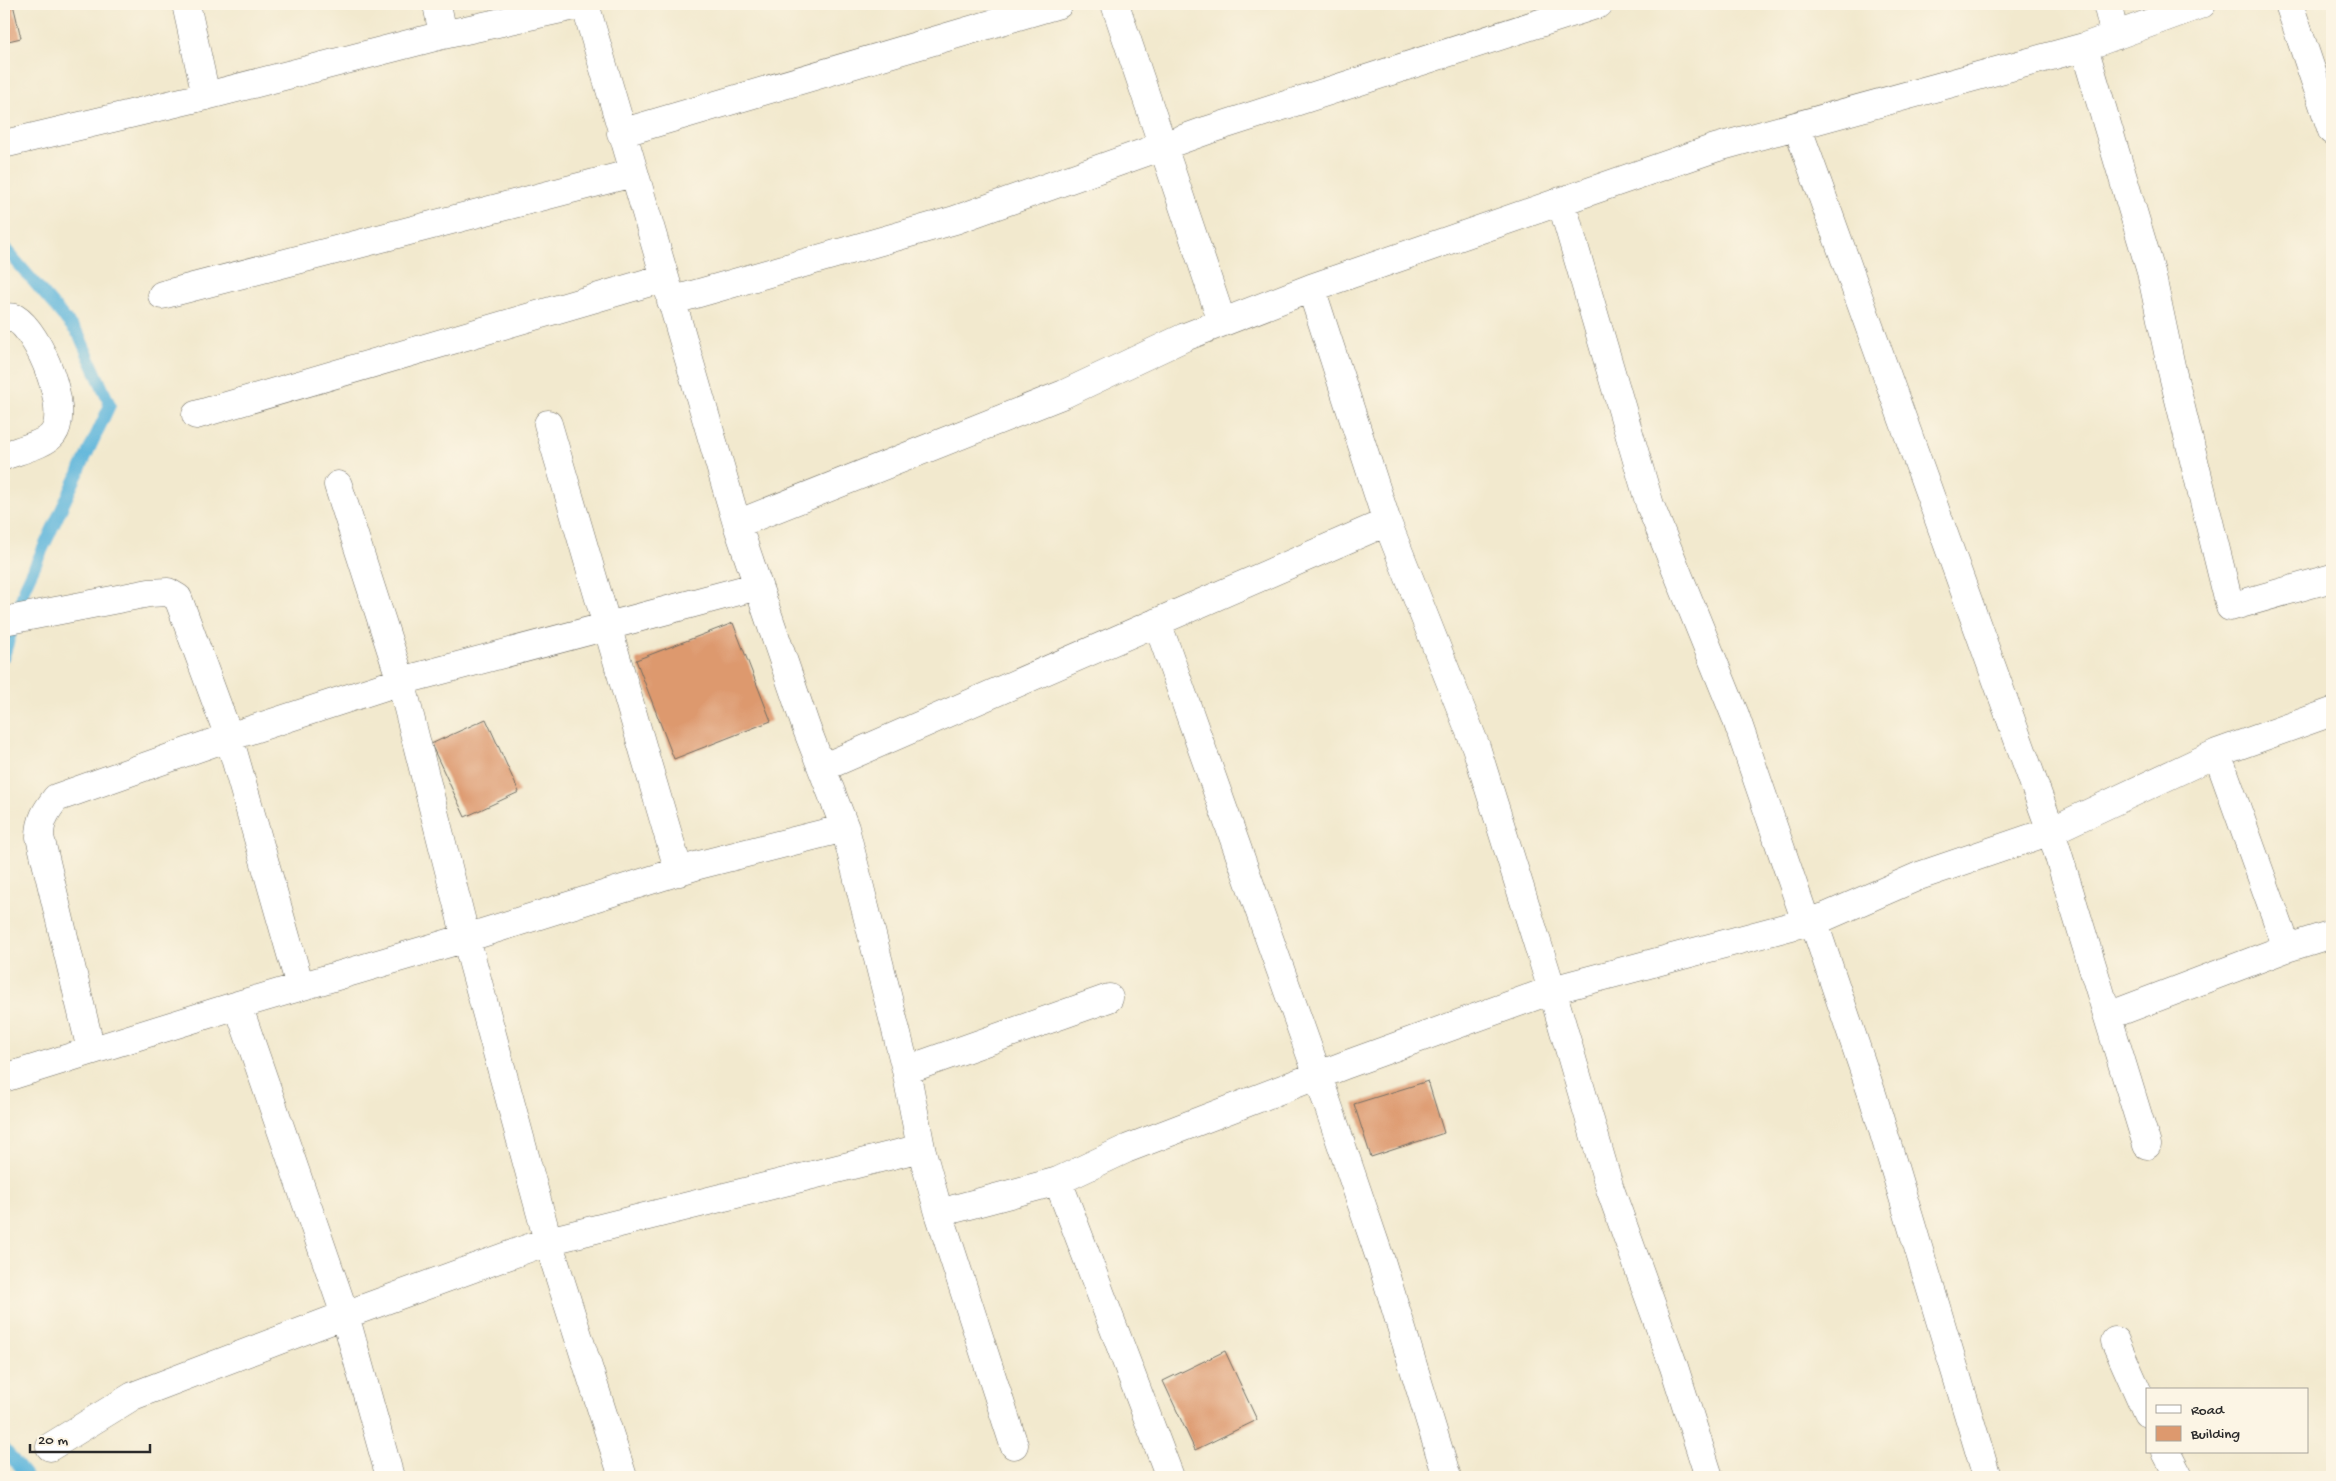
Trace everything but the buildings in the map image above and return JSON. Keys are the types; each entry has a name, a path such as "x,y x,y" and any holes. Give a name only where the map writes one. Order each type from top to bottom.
{"street":[{"path":"186,4 206,96"},
{"path":"437,4 443,35"},
{"path":"4,144 206,96 443,35 584,4 736,524 845,828 906,1070 921,1148 939,1213 1014,1444"},
{"path":"622,132 1059,4"},
{"path":"1115,4 1222,322"},
{"path":"196,415 668,290 954,220 1163,146 1599,4"},
{"path":"2108,4 2115,36"},
{"path":"736,524 1064,394 1185,336 1311,288 1716,148 2084,47 2202,4"},
{"path":"2289,4 2332,131"},
{"path":"2084,47 2151,272 2172,371 2230,607 2332,578"},
{"path":"1797,126 2051,831 2147,1145"},
{"path":"162,295 633,173"},
{"path":"1561,201 1650,505 1735,715 1873,1097 1987,1477"},
{"path":"1311,288 1387,522 1476,747 1552,990 1610,1189 1674,1367 1709,1477"},
{"path":"4,317 14,318 24,326 47,363 58,397 57,424 53,434 44,440 4,456"},
{"path":"548,424 606,628 679,872"},
{"path":"338,486 401,681 466,938 548,1241 623,1477"},
{"path":"822,768 1387,522"},
{"path":"91,1050 40,837 40,823 46,810 56,798 401,681 758,586"},
{"path":"4,621 149,593 168,592 178,598 229,738 300,986"},
{"path":"1157,622 1318,1076 1382,1264 1447,1477"},
{"path":"939,1213 1058,1181 1126,1149 1552,990 1825,917 1918,876 2051,831 2217,753 2332,712"},
{"path":"2217,753 2287,948"},
{"path":"4,1078 300,986 466,938 679,872 845,828"},
{"path":"2108,1016 2287,948 2332,934"},
{"path":"906,1070 1109,998"},
{"path":"238,1005 345,1315 390,1477"},
{"path":"50,1447 133,1396 345,1315 548,1241 921,1148"},
{"path":"1058,1181 1170,1477"},
{"path":"2114,1341 2146,1411"},
{"path":"2167,1454 2179,1477"}],"waterway":[{"path":"4,247 79,335 110,405 25,587 4,656"},
{"path":"4,1448 27,1477"}]}
